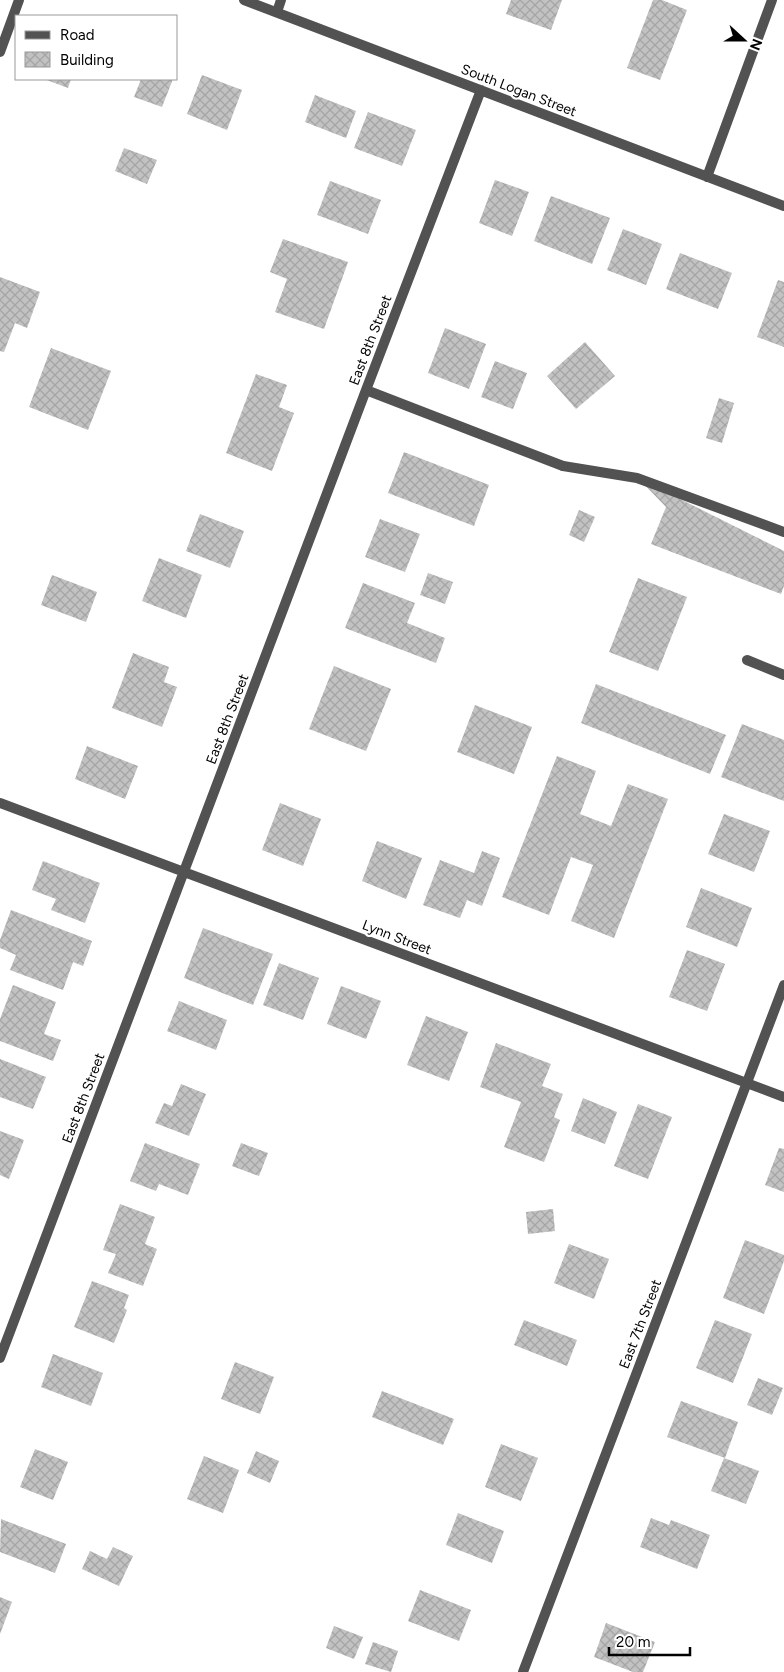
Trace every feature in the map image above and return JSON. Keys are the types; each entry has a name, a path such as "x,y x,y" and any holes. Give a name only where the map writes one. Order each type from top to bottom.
{"street":[{"path":"0,52 20,0"},
{"name":"South Logan Street","path":"244,0 784,206"},
{"path":"277,12 281,0"},
{"path":"707,177 772,0"},
{"name":"East 8th Street","path":"0,1358 480,90"},
{"path":"366,390 563,466 637,478 784,532"},
{"path":"747,660 784,675"},
{"name":"Lynn Street","path":"0,803 784,1097"},
{"name":"East 7th Street","path":"523,1672 784,985"}],"building":[{"path":"511,0 562,0 551,30 506,14"},
{"path":"653,0 662,0 687,10 660,80 627,68"},
{"path":"202,75 242,90 227,130 187,114"},
{"path":"47,80 71,80 68,88"},
{"path":"141,80 173,80 162,107 134,97"},
{"path":"315,95 356,111 346,138 305,122"},
{"path":"368,112 416,130 402,166 354,148"},
{"path":"124,148 157,160 147,184 115,171"},
{"path":"495,180 529,192 512,236 479,223"},
{"path":"330,181 381,200 368,234 317,215"},
{"path":"551,196 610,218 592,264 534,241"},
{"path":"623,229 662,244 646,285 607,270"},
{"path":"283,239 348,262 324,329 275,312 287,279 270,272"},
{"path":"680,253 732,273 718,309 666,289"},
{"path":"0,277 40,292 27,328 15,323 4,352 0,351"},
{"path":"778,280 784,282 784,347 757,337"},
{"path":"445,328 486,344 469,389 428,373"},
{"path":"585,342 615,376 576,409 547,376"},
{"path":"51,348 111,371 88,430 29,407"},
{"path":"495,361 527,373 513,409 481,397"},
{"path":"256,374 287,385 279,407 294,413 272,471 226,453"},
{"path":"719,398 734,403 722,443 706,438"},
{"path":"404,452 489,485 474,526 388,493"},
{"path":"638,478 784,551 784,586 781,594 651,544 666,507"},
{"path":"579,510 595,517 584,542 569,535"},
{"path":"200,514 244,531 230,568 186,551"},
{"path":"380,519 420,534 405,572 365,557"},
{"path":"159,558 202,575 186,618 142,601"},
{"path":"428,573 453,582 445,604 420,595"},
{"path":"52,575 97,592 86,622 41,605"},
{"path":"638,578 687,597 658,671 609,652"},
{"path":"363,583 415,603 407,623 445,638 436,663 345,628"},
{"path":"133,653 169,667 164,682 177,687 162,727 112,708"},
{"path":"334,666 391,689 366,751 309,729"},
{"path":"596,684 726,735 710,774 581,723"},
{"path":"475,705 532,727 514,774 457,752"},
{"path":"742,724 784,740 784,801 721,777"},
{"path":"87,746 138,766 125,799 75,779"},
{"path":"557,756 596,771 580,814 611,826 628,784 668,799 614,938 571,921 593,865 571,857 549,915 502,897"},
{"path":"280,803 321,819 303,866 262,850"},
{"path":"724,814 770,831 754,872 708,854"},
{"path":"377,841 422,858 406,899 362,881"},
{"path":"482,851 500,858 482,906 467,900 460,918 423,905 440,860 474,873"},
{"path":"43,861 100,883 85,923 51,910 56,899 32,890"},
{"path":"701,888 752,908 737,947 686,927"},
{"path":"11,910 92,941 83,966 73,962 63,990 10,970 16,955 0,948 0,940"},
{"path":"203,928 273,954 253,1005 184,978"},
{"path":"687,950 725,964 707,1011 669,997"},
{"path":"279,963 319,978 303,1020 263,1005"},
{"path":"13,985 56,1002 44,1034 61,1040 53,1061 0,1041 0,1019"},
{"path":"341,986 381,1001 366,1039 327,1024"},
{"path":"179,1001 227,1020 216,1050 167,1031"},
{"path":"426,1016 468,1032 449,1081 407,1065"},
{"path":"496,1043 551,1064 542,1086 563,1094 554,1117 560,1120 544,1162 504,1147 521,1102 480,1087"},
{"path":"0,1059 46,1077 33,1109 0,1097"},
{"path":"181,1084 206,1094 189,1136 155,1123 164,1103 172,1106"},
{"path":"583,1098 617,1112 605,1144 571,1131"},
{"path":"638,1104 672,1117 648,1179 614,1166"},
{"path":"0,1131 24,1140 9,1179 0,1175"},
{"path":"145,1143 200,1164 188,1195 159,1184 156,1191 130,1181"},
{"path":"241,1143 268,1153 259,1176 232,1166"},
{"path":"779,1148 784,1149 784,1192 765,1185"},
{"path":"120,1204 155,1217 145,1244 157,1249 143,1286 108,1273 116,1254 103,1250"},
{"path":"553,1209 555,1231 528,1234 526,1212"},
{"path":"745,1240 784,1255 784,1261 764,1314 723,1298"},
{"path":"569,1244 609,1259 594,1299 554,1283"},
{"path":"92,1281 129,1295 124,1308 127,1310 114,1343 74,1327"},
{"path":"524,1320 577,1340 567,1366 514,1345"},
{"path":"715,1320 752,1334 733,1383 696,1368"},
{"path":"53,1354 103,1373 91,1406 41,1387"},
{"path":"235,1362 274,1377 260,1414 221,1399"},
{"path":"758,1378 783,1388 772,1415 747,1405"},
{"path":"382,1391 454,1419 443,1445 372,1417"},
{"path":"681,1401 738,1422 725,1458 667,1437"},
{"path":"501,1444 538,1458 521,1501 485,1487"},
{"path":"35,1449 68,1462 53,1500 20,1487"},
{"path":"256,1451 279,1461 270,1483 247,1473"},
{"path":"204,1456 239,1470 223,1513 187,1499"},
{"path":"724,1458 759,1471 746,1504 711,1491"},
{"path":"458,1513 504,1531 492,1563 446,1545"},
{"path":"651,1518 669,1525 671,1520 710,1535 697,1569 640,1547"},
{"path":"1,1519 66,1544 55,1573 0,1552"},
{"path":"113,1547 133,1556 119,1586 82,1569 90,1551 107,1559"},
{"path":"420,1590 471,1610 459,1641 408,1621"},
{"path":"0,1597 12,1602 0,1634"},
{"path":"606,1623 655,1642 643,1672 633,1672 594,1657"},
{"path":"334,1626 363,1637 354,1659 326,1648"},
{"path":"373,1642 398,1651 391,1672 365,1664"}]}
